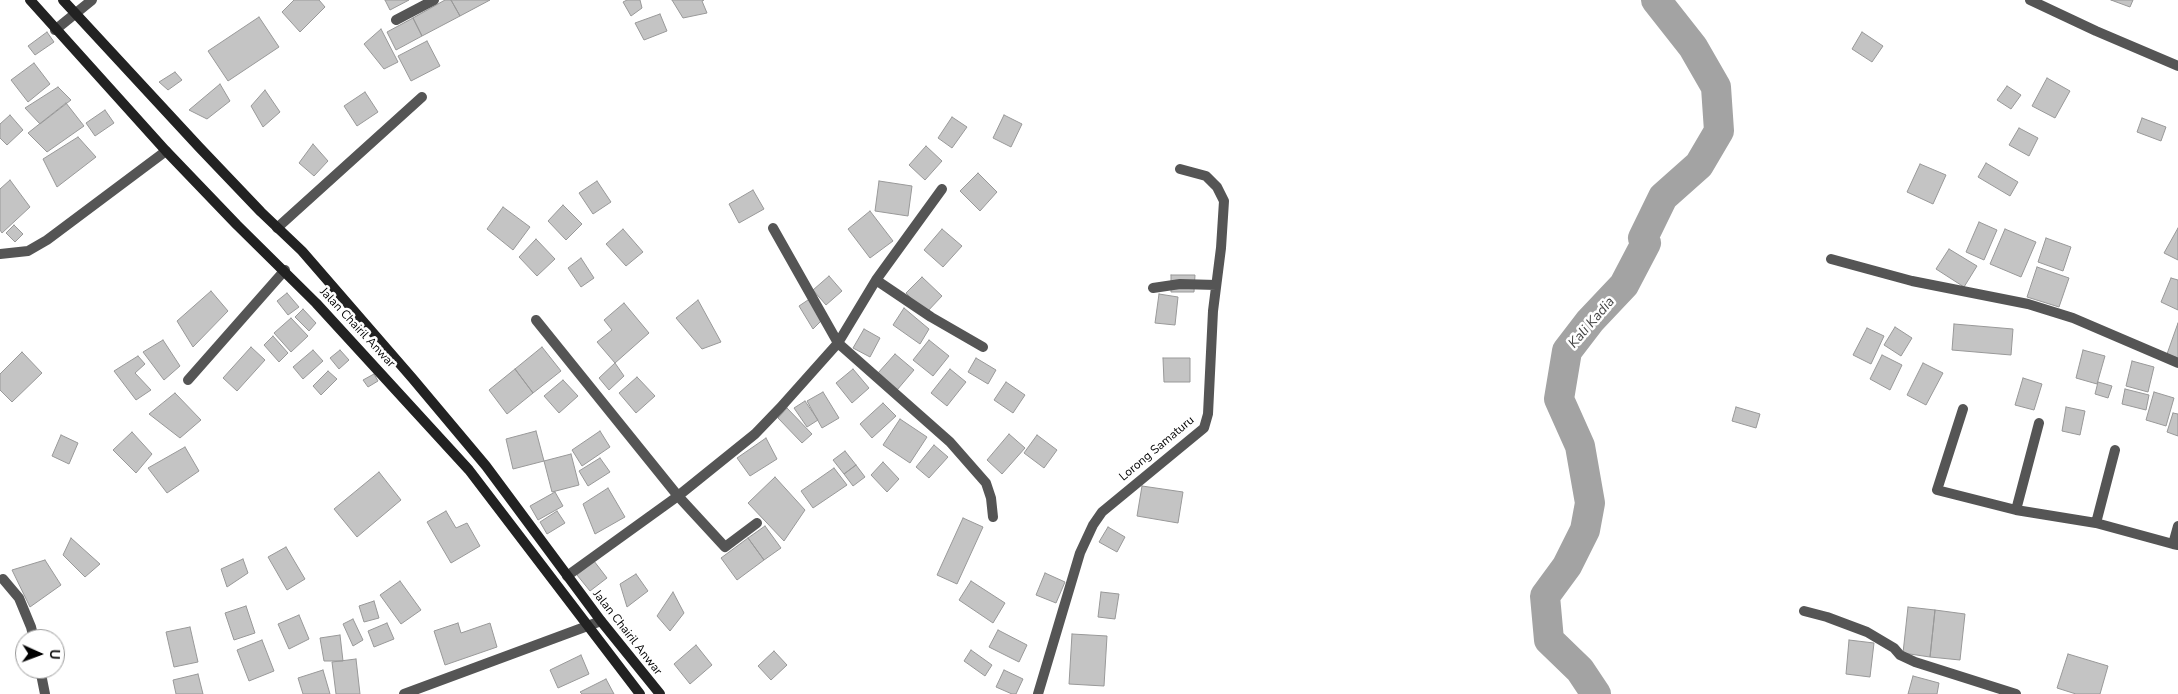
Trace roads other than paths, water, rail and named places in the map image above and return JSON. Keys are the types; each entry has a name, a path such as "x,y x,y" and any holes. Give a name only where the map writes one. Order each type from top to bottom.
{"main road":[{"name":"Jalan Chairil Anwar","path":"30,0 55,30 166,151 285,270 398,390 469,470 640,694"},
{"name":"Jalan Chairil Anwar","path":"63,0 199,148 302,251 480,459 601,622 660,694"}],"street":[{"path":"55,30 92,0"},
{"path":"396,20 434,0"},
{"path":"2030,0 2178,66"},
{"path":"277,228 422,97"},
{"path":"0,254 28,251 41,243 166,151"},
{"name":"Lorong Samaturu","path":"1038,694 1080,553 1092,526 1102,512 1204,428 1208,414 1213,311 1224,201 1217,187 1206,176 1180,169"},
{"path":"567,576 678,496 755,434 838,343 876,280 942,189"},
{"path":"773,228 838,343 950,442 986,484 991,498 993,517"},
{"path":"1831,259 1912,281 2028,304 2073,318 2178,363"},
{"path":"188,380 285,270"},
{"path":"876,280 931,317 983,347"},
{"path":"1153,288 1180,284 1216,285"},
{"path":"536,320 678,496 725,547 757,523"},
{"path":"1963,408 1936,490 2016,510 2096,523 2176,544 2178,526"},
{"path":"2016,510 2039,423"},
{"path":"2096,523 2115,450"},
{"path":"3,579 19,598 32,629"},
{"path":"1804,611 1827,617 1867,632 1894,648 1900,655 1915,662 2016,694"},
{"path":"404,694 601,622"},
{"path":"42,679 45,694"}],"waterway":[{"name":"Kali Kadia","path":"1596,694 1580,670 1549,640 1545,596 1567,566 1585,530 1590,503 1580,446 1559,399 1567,351 1590,321 1624,285 1646,243 1643,238 1663,197 1699,165 1719,131 1716,87 1693,47 1656,0"}]}
